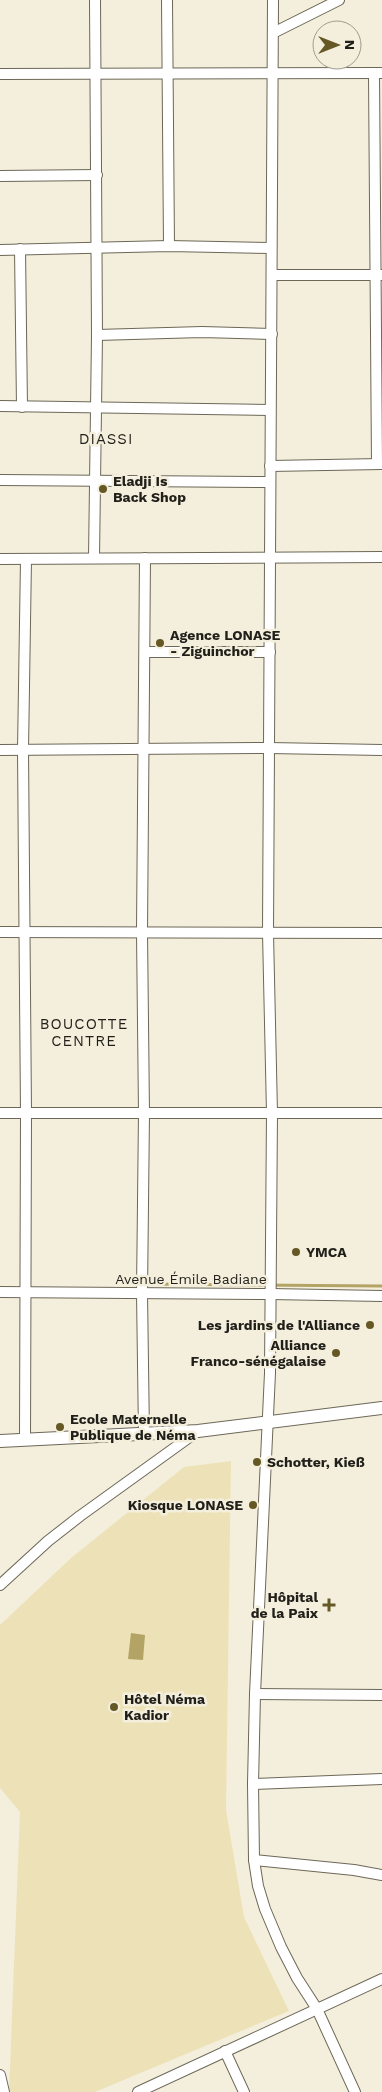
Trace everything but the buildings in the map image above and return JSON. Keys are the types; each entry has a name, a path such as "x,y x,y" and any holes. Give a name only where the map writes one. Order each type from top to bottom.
{"main road":[{"path":"0,1441 198,1431 382,1408"}],"street":[{"path":"94,558 97,335 95,0"},
{"path":"167,0 169,246"},
{"path":"273,0 268,933 272,1113 269,1423 255,1694 254,1860 258,1886 280,1947 317,2009 355,2092"},
{"path":"273,34 339,0"},
{"path":"0,74 94,72 378,74 379,464 270,466"},
{"path":"0,176 97,175"},
{"path":"0,250 169,246 272,248"},
{"path":"20,250 22,407"},
{"path":"273,275 378,275"},
{"path":"97,335 202,332 272,334"},
{"path":"0,406 270,410"},
{"path":"0,480 95,479 270,482"},
{"path":"0,559 382,557"},
{"path":"144,1435 142,932 145,558"},
{"path":"25,1440 26,1113 23,750 26,559"},
{"path":"145,652 270,652"},
{"path":"0,750 269,748 382,750"},
{"path":"0,932 382,932"},
{"path":"0,1113 382,1113"},
{"name":"Avenue Émile Badiane","path":"0,1292 382,1296"},
{"path":"0,1584 48,1541 80,1516 198,1431"},
{"path":"255,1694 382,1695"},
{"path":"253,1784 382,1779"},
{"path":"254,1860 354,1870 382,1875"},
{"path":"144,2091 382,1978"},
{"path":"225,2051 244,2092"},
{"path":"0,2075 4,2092"}],"shaded area":[{"name":"Hôtel Néma Kadior","path":"231,1461 226,1810 244,1917 289,2011 95,2092 9,2092 20,1812 0,1788 0,1625 71,1558 184,1467"},
{"path":"131,1633 145,1635 143,1660 128,1659"}],"waterway":[{"path":"150,1284 382,1286"}],"place":[{"name":"Eladji Is Back Shop","path":"103,489"},
{"name":"Agence LONASE - Ziguinchor","path":"160,643"},
{"name":"YMCA","path":"296,1252"},
{"name":"Les jardins de l'Alliance","path":"370,1325"},
{"name":"Alliance Franco-sénégalaise","path":"336,1353"},
{"name":"Ecole Maternelle Publique de Néma","path":"60,1427"},
{"name":"Schotter, Kieß","path":"257,1462"},
{"name":"Kiosque LONASE","path":"253,1505"},
{"name":"Hôpital de la Paix","path":"329,1605"},
{"name":"Hôtel Néma Kadior","path":"114,1707"}],"district":[{"name":"DIASSI","path":"106,439"},
{"name":"BOUCOTTE CENTRE","path":"84,1032"}]}
